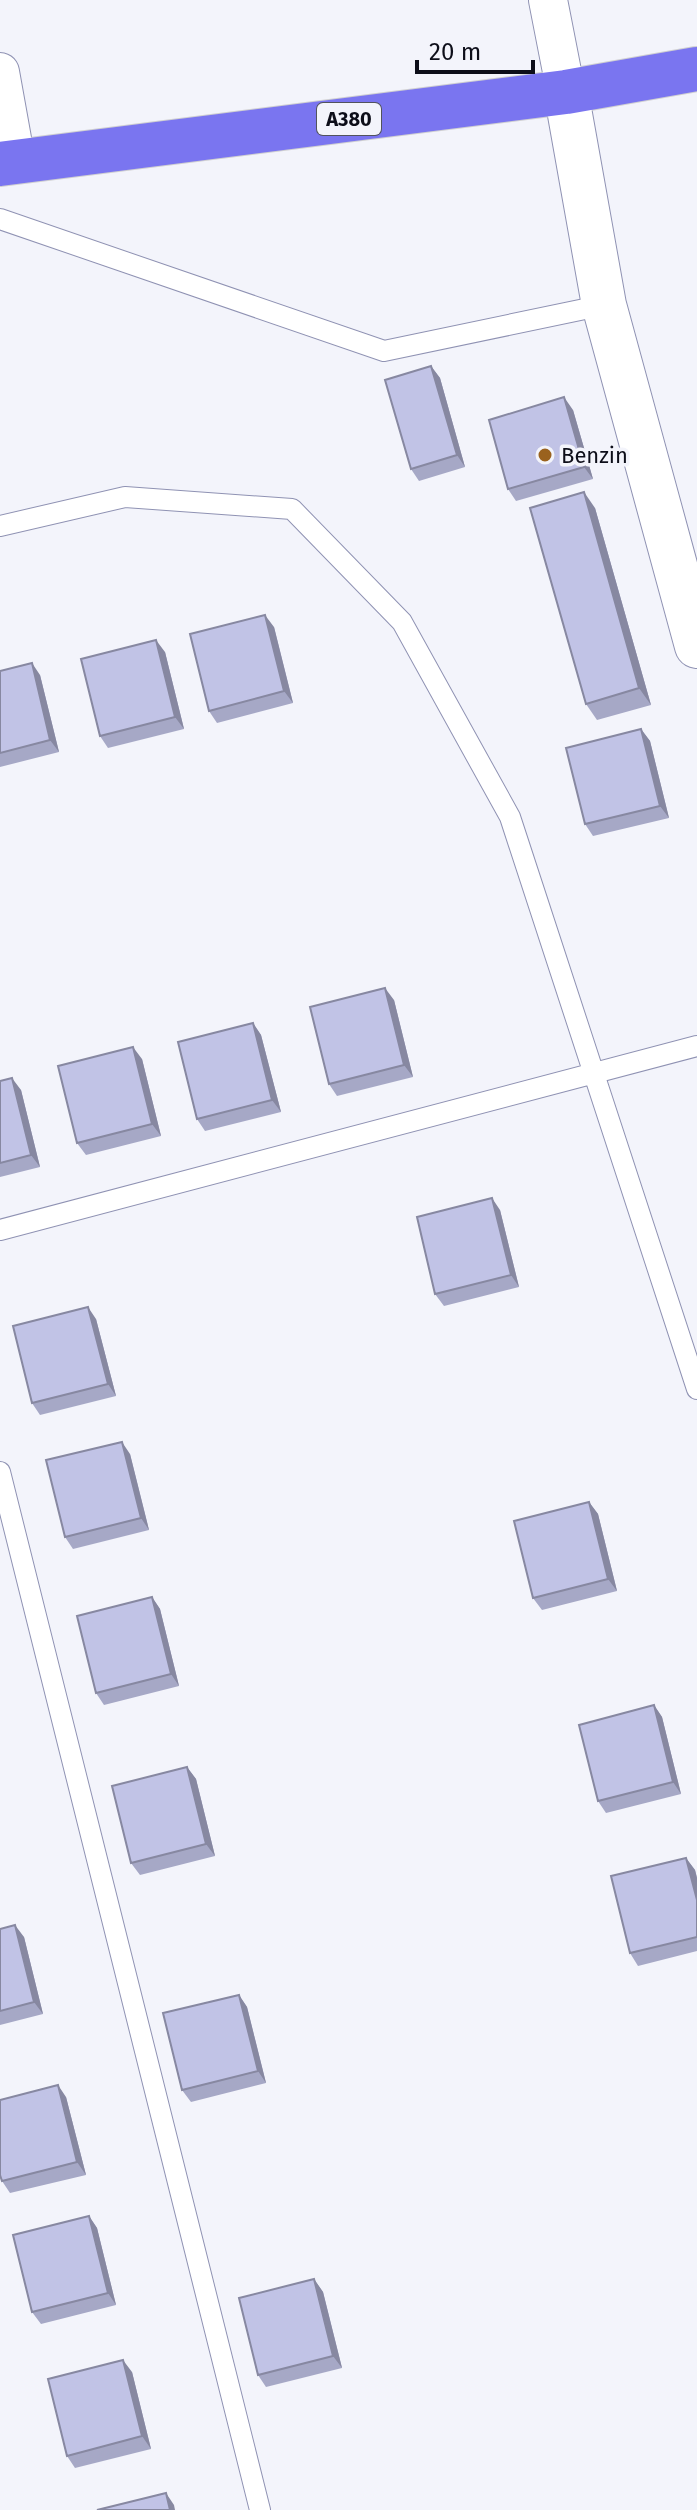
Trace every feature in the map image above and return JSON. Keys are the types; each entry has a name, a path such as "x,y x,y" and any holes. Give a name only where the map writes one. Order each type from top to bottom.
{"highway":[{"name":"A380","path":"8,162 566,92 697,69"}],"street":[{"path":"548,0 604,305 697,646"},
{"path":"0,72 8,162"}],"lane":[{"path":"0,219 384,351 604,305"},
{"path":"0,526 125,497 292,509 402,622 510,817 697,1389"},
{"path":"0,1230 697,1046"},
{"path":"0,1472 260,2510"}],"building":[{"path":"431,366 457,455 411,469 385,380"},
{"name":"Benzin","path":"564,397 584,467 508,489 489,420"},
{"path":"584,492 639,688 586,704 530,508"},
{"path":"265,615 284,691 209,711 190,634"},
{"path":"156,640 175,717 100,736 81,659"},
{"path":"32,663 50,740 0,753 0,671"},
{"path":"641,729 660,806 585,824 566,748"},
{"path":"385,988 404,1065 329,1084 310,1007"},
{"path":"253,1023 272,1100 197,1119 178,1042"},
{"path":"133,1047 152,1124 77,1143 58,1066"},
{"path":"12,1078 31,1155 0,1163 0,1081"},
{"path":"492,1198 511,1275 435,1294 417,1217"},
{"path":"88,1307 108,1384 32,1403 13,1326"},
{"path":"122,1442 141,1518 65,1537 46,1460"},
{"path":"589,1502 608,1579 533,1598 514,1521"},
{"path":"152,1597 171,1674 96,1693 77,1616"},
{"path":"654,1705 673,1782 598,1801 579,1725"},
{"path":"187,1767 206,1844 131,1863 112,1786"},
{"path":"686,1858 697,1900 697,1937 630,1953 611,1876"},
{"path":"15,1925 34,2002 0,2011 0,1929"},
{"path":"239,1995 258,2071 182,2090 163,2013"},
{"path":"58,2085 77,2162 2,2181 0,2100"},
{"path":"89,2216 108,2293 32,2312 13,2235"},
{"path":"314,2279 333,2356 258,2375 239,2298"},
{"path":"123,2360 142,2436 67,2456 48,2379"},
{"path":"166,2493 170,2510 97,2510"}],"place":[{"name":"Benzin","path":"545,455"}]}
